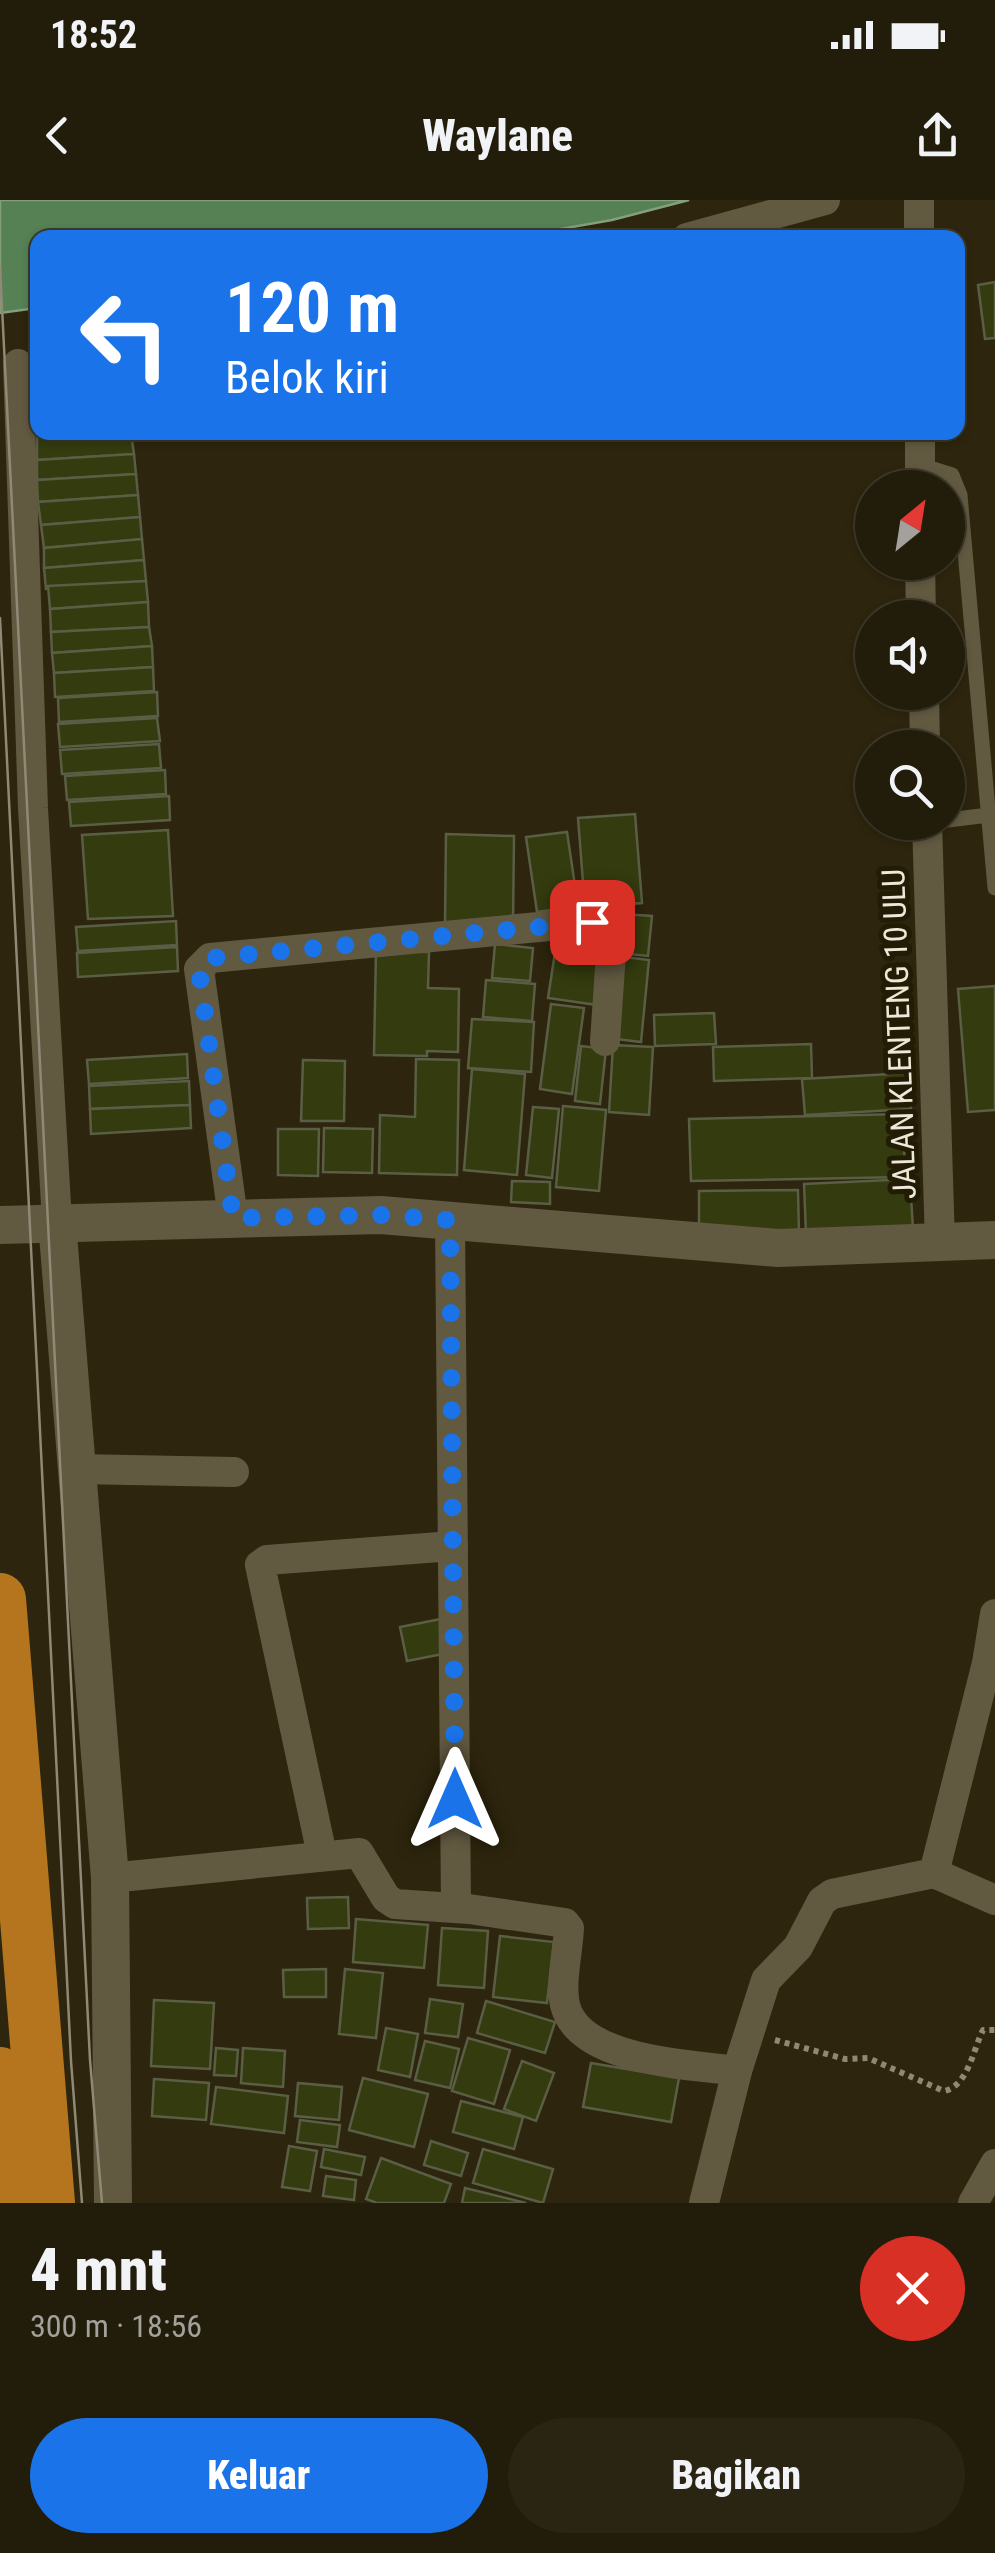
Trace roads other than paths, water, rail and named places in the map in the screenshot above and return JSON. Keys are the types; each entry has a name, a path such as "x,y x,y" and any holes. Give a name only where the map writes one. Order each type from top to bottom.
{"highway":[{"path":"0,1599 48,2203"},
{"path":"0,2073 10,2203"}],"street":[{"path":"716,230 825,200"},
{"path":"919,200 919,230"},
{"path":"19,365 34,808 56,1222 110,1878 115,2203"},
{"path":"920,440 920,470"},
{"name":"JALAN KLENTENG 10 ULU","path":"929,840 940,1243"},
{"path":"233,1218 199,970 210,958 592,922 603,927 612,953 605,1042"},
{"path":"0,1224 382,1215 778,1248 995,1240"},
{"path":"450,1220 456,1908"},
{"path":"76,1469 234,1472"},
{"path":"322,1854 260,1566 267,1560 453,1546"},
{"path":"934,1872 987,1662 995,1614"},
{"path":"110,1878 322,1854 362,1854 386,1898 395,1904 565,1923 569,1928 564,2002 572,2017 601,2045 633,2056 737,2071"},
{"path":"704,2203 737,2071 766,1980 798,1946 828,1896 934,1872 995,1900"},
{"path":"973,2203 995,2164"}],"lane":[{"path":"965,552 995,888"},
{"path":"965,818 988,815"}],"tram line":[{"path":"0,267 90,2060 102,2203"},
{"path":"0,618 71,2061 82,2203"}]}
